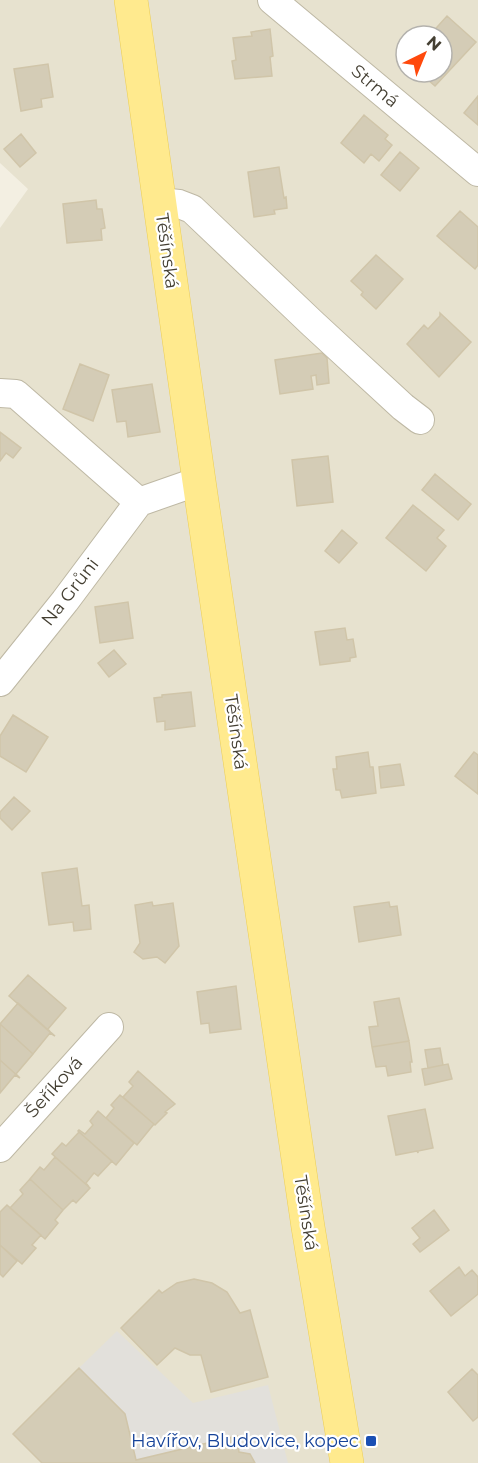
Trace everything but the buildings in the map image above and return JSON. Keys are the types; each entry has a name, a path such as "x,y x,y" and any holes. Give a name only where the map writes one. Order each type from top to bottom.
{"main road":[{"name":"Těšínská","path":"131,0 308,1227 347,1463"}],"street":[{"name":"Strmá","path":"272,0 478,172"},
{"path":"160,202 178,204 192,209 313,324 420,420"},
{"path":"0,393 16,394 139,502 199,481"},
{"name":"Na Grůni","path":"0,682 65,601 139,502"},
{"name":"Šeříková","path":"0,1148 109,1027"}],"shaded area":[{"path":"0,0 478,0 478,1463 0,1463 0,228 28,189 0,163"},
{"path":"117,1331 193,1403 268,1385 288,1463 242,1463 236,1436 136,1460 125,1414 79,1368"}],"place":[{"name":"Havířov, Bludovice, kopec","path":"371,1441"}]}
